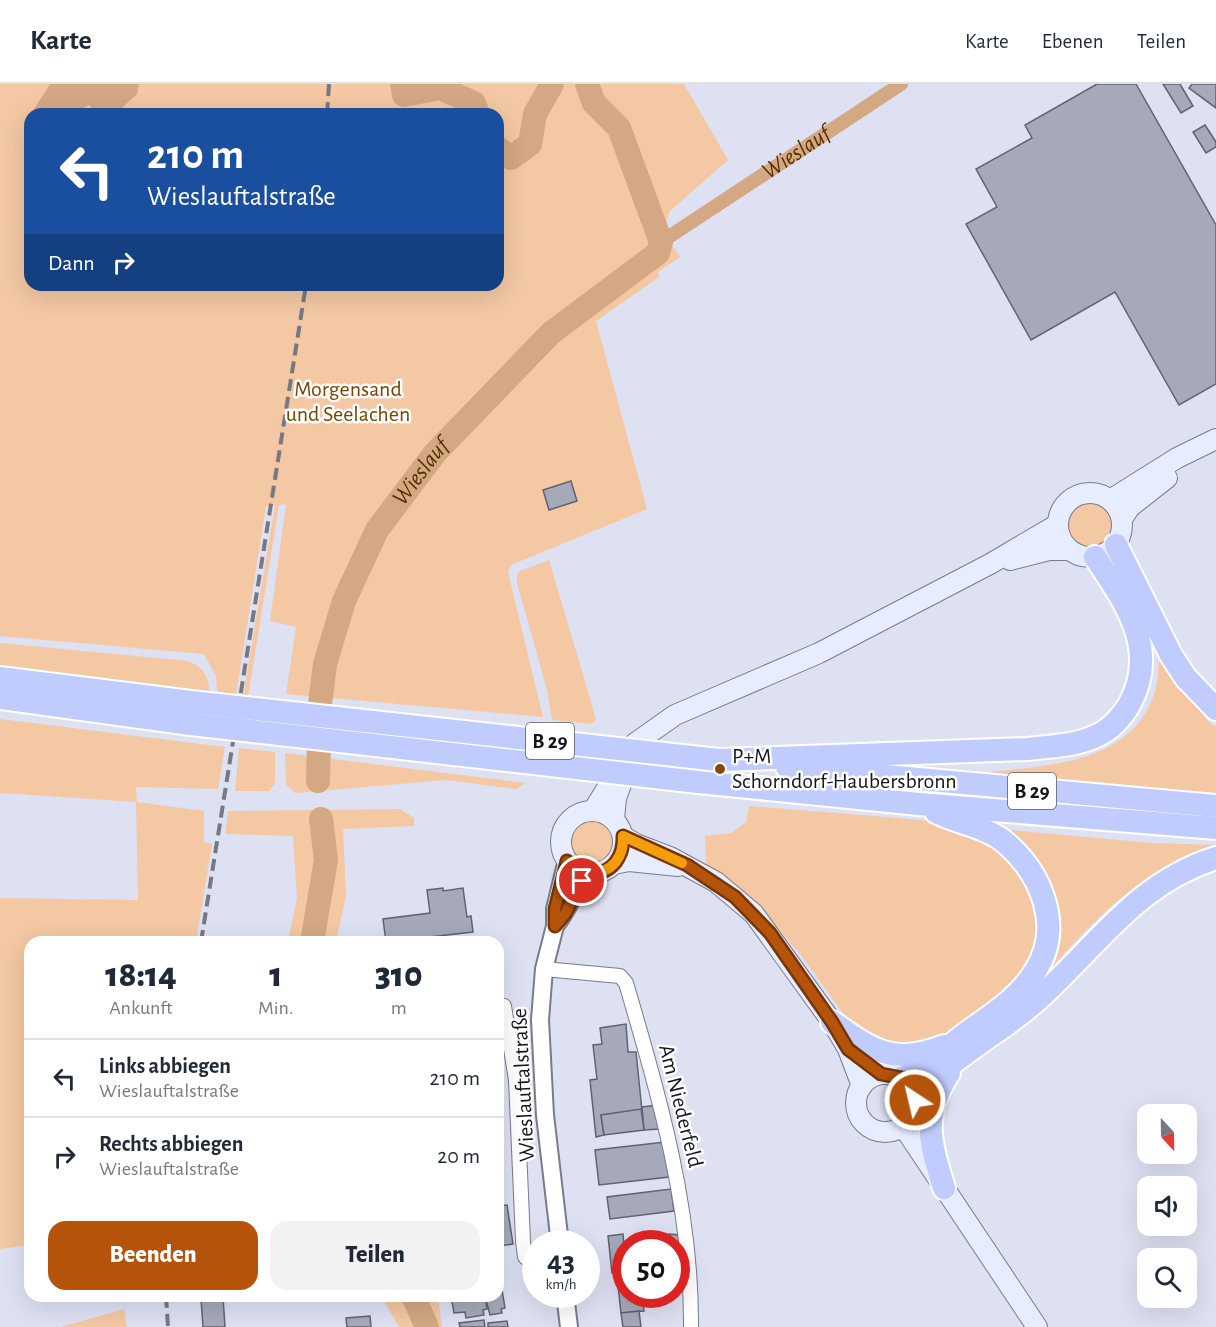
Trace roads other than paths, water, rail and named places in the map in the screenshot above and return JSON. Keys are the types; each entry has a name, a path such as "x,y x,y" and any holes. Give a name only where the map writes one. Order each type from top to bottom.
{"highway":[{"path":"1116,545 1171,655 1186,678 1216,709"},
{"path":"846,775 1072,744 1098,736 1123,715 1140,685 1141,645 1132,617 1095,557"},
{"name":"B 29","path":"0,678 191,713 492,760 846,775 919,804 1216,828"},
{"name":"B 29","path":"0,698 191,713 719,760 846,775 1216,806"},
{"path":"915,1100 1036,970 1045,951 1047,912 1036,877 1005,842 988,831 919,804"},
{"path":"891,1076 925,1067 1036,1001 1107,927 1146,893 1189,867 1216,858"},
{"path":"832,1022 866,1046 884,1054 904,1057 964,1045"},
{"path":"944,1188 930,1142 931,1109 964,1045"}],"main road":[{"path":"1110,500 1177,458 1208,444"},
{"path":"1122,519 1130,507 1208,444"},
{"path":"1092,493 1110,500 1122,519 1122,532 1116,545 1110,551 1095,557 1077,555 1070,550 1059,534 1058,524 1065,505 1082,495 1092,493"},
{"path":"862,1086 848,1049 832,1022 753,914 716,882 593,811 634,744 675,715 819,653 990,564 1058,524"},
{"path":"990,564 1048,550 1070,550"},
{"path":"615,864 623,848 616,798 625,772 650,734"},
{"name":"Wieslauftalstraße","path":"567,861 561,841 566,825 574,817 593,811"},
{"path":"567,861 574,867 590,873 607,870 615,864 629,861 687,865"},
{"path":"848,1049 891,1076 913,1092 915,1100 912,1115 903,1126 885,1132 868,1126 862,1120 856,1103 862,1086 870,1078 891,1076"},
{"path":"903,1126 1037,1327"}],"street":[{"name":"Wieslauftalstraße","path":"558,1230 545,1115 540,1020 544,969 555,926 555,909 567,861"},
{"name":"Wieslauftalstraße","path":"555,926 590,873"},
{"name":"Am Niederfeld","path":"544,969 620,976 626,983 650,1064 681,1193 691,1301 691,1327"},
{"name":"Wieslauftalstraße","path":"504,1006 516,1080 523,1230"},
{"path":"567,1308 569,1327"}],"waterway":[{"name":"Wieslauf","path":"402,84 404,95 440,88 474,103 476,108"},
{"name":"Wieslauf","path":"504,153 511,158 530,144 535,114 552,84"},
{"name":"Wieslauf","path":"318,781 320,704 325,664 344,601 377,530 435,453 551,333 658,253 661,242 619,128 594,103 587,84"},
{"name":"Wieslauf","path":"661,242 901,84"},
{"name":"Wieslauf","path":"313,936 326,860 321,819"},
{"name":"Wieslauf","path":"416,1302 427,1327"}],"railway":[{"path":"327,108 329,84"},
{"path":"202,936 305,291"},
{"path":"166,1302 168,1327"}],"place":[{"name":"P+M Schorndorf-Haubersbronn","path":"720,769"}],"park label":[{"name":"Morgensand und Seelachen","path":"348,402"}]}
